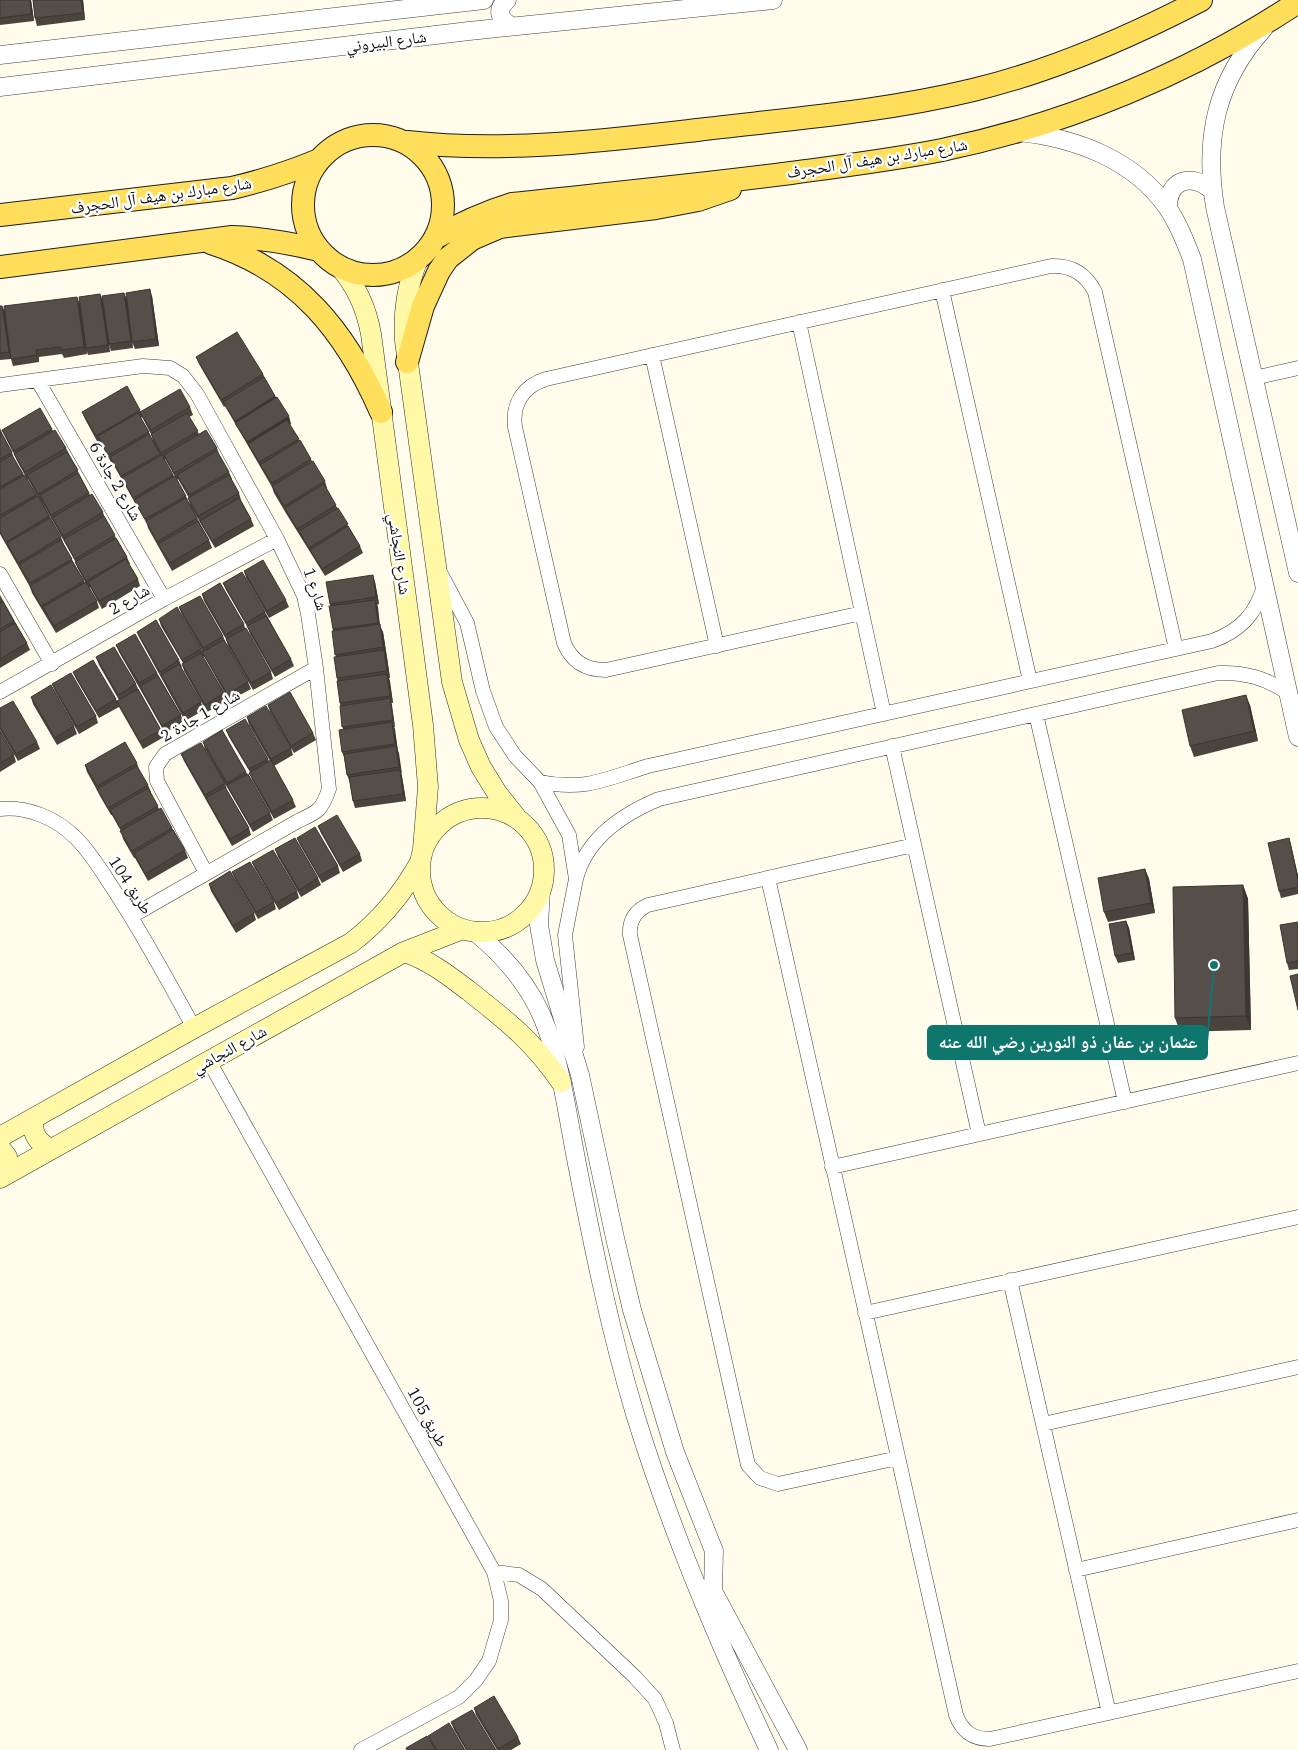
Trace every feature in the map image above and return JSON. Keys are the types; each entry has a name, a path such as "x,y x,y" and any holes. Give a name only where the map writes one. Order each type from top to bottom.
{"main road":[{"path":"407,142 469,147 613,140 886,108 974,90 1060,64 1143,30 1201,0"},
{"name":"شارع مبارك بن هيف آل الحجرف","path":"435,238 485,212 512,204 758,177 871,162 943,150 1013,132 1082,110 1150,83 1215,51 1298,2"},
{"path":"366,134 380,134 407,142 428,160 436,171 441,184 443,211 441,225 428,249 407,267 380,275 359,274 328,260 311,238 303,212 303,198 311,171 329,150 340,142 366,134"},
{"name":"شارع مبارك بن هيف آل الحجرف","path":"0,215 232,188 276,177 319,160"},
{"path":"407,362 423,306 439,271 448,258 472,239 485,232 500,227 677,205 718,194 758,177"},
{"path":"0,267 232,237 262,238 319,250"},
{"path":"203,240 225,247 258,263 284,279 301,293 333,327 347,347 360,368 381,412"},
{"name":"شارع النجاشي","path":"418,259 410,278 406,299 404,320 407,362 452,682 469,740 497,793 516,817"},
{"name":"شارع النجاشي","path":"0,1137 351,942 368,930 398,899 422,855 428,787 426,748 368,315 352,282 340,267"},
{"path":"475,808 503,811 516,817 535,836 541,848 544,876 535,902 527,913 516,922 490,932 469,930 450,923 438,914 423,890 420,876 422,855 430,836 438,825 449,816 475,808"},
{"name":"شارع النجاشي","path":"3,1176 404,952 469,930"},
{"path":"404,952 434,964 504,1018 535,1048 561,1082"},
{"path":"33,1119 32,1129 35,1137 51,1149"},
{"path":"0,1148 7,1157 3,1176"}],"street":[{"path":"507,0 500,7 499,14 504,22 511,26"},
{"name":"شارع البيروني","path":"0,87 511,26 773,0"},
{"path":"469,31 479,22 476,8 477,1"},
{"name":"شارع البيروني","path":"0,55 477,1"},
{"path":"1278,15 1252,42 1240,58 1223,91 1213,124 1210,168 1212,190 1254,378 1292,521 1298,573"},
{"path":"1013,132 1059,138 1102,154 1139,177 1155,192 1168,208 1178,226 1192,259 1298,737"},
{"path":"1168,208 1170,192 1183,182 1190,180 1199,181 1212,190"},
{"path":"862,613 606,670 591,669 583,666 571,656 564,643 515,427 515,409 518,400 523,393 537,382 942,290 1059,266 1074,269 1081,273 1095,292 1176,649"},
{"path":"942,290 1030,682"},
{"path":"799,322 884,714"},
{"path":"652,355 717,646"},
{"name":"شارع 1","path":"0,385 143,366 170,368 183,376 197,394 277,539 304,596 316,668 329,789 325,800 317,812 132,916"},
{"path":"1254,378 1298,368"},
{"name":"شارع 2 جادة 6","path":"38,380 164,599"},
{"name":"شارع 2","path":"0,692 164,599 277,539"},
{"path":"436,565 467,623 483,691 496,727 515,756 540,782 569,835 576,879"},
{"path":"0,574 52,664"},
{"path":"540,782 563,786 587,785 648,766 1212,641 1236,630 1254,610 1264,586"},
{"name":"شارع 1 جادة 2","path":"206,873 157,781 156,766 165,754 316,668"},
{"path":"580,1075 566,935 576,879 579,866 605,832 622,818 640,807 653,801 1218,673 1248,674 1263,678 1288,693"},
{"path":"1036,714 1125,1102"},
{"path":"892,746 979,1134"},
{"name":"طريق 104","path":"0,809 12,808 37,813 75,837 95,862 132,916 194,1028"},
{"path":"898,1458 778,1484 760,1478 748,1465 629,928 635,914 648,905 914,845"},
{"path":"768,878 959,1724 972,1736 990,1739 1298,1672"},
{"path":"541,889 539,925 541,943 580,1075 614,1238 635,1319 675,1452 714,1551 712,1591 798,1750"},
{"path":"469,930 496,949 514,969 529,991 541,1015 561,1082 593,1243 622,1364 646,1449 683,1550 769,1750"},
{"name":"طريق 105","path":"209,1060 494,1572 502,1601 501,1620 490,1662 476,1680 459,1697 361,1750"},
{"path":"832,1167 1298,1063"},
{"path":"865,1313 1298,1216"},
{"path":"1010,1280 1108,1713"},
{"path":"1043,1424 1298,1367"},
{"path":"1076,1570 1298,1520"},
{"path":"494,1572 519,1575 542,1589 636,1678 655,1699 666,1723 673,1750"}],"building":[{"path":"0,0 30,0 31,14 0,18"},
{"path":"33,0 81,0 83,13 35,18"},
{"path":"150,289 156,339 132,342 126,293"},
{"path":"124,293 131,341 109,344 102,296"},
{"path":"100,294 108,345 86,348 79,297"},
{"path":"77,297 84,347 61,350 60,347 36,350 37,355 11,359 4,306"},
{"path":"0,306 2,306 9,352 0,353"},
{"path":"237,332 263,374 221,400 196,357"},
{"path":"264,377 275,396 235,421 223,402"},
{"path":"127,386 140,410 96,436 82,412"},
{"path":"180,389 190,407 151,430 140,412"},
{"path":"277,397 289,416 247,442 235,423"},
{"path":"40,408 52,429 14,451 2,430"},
{"path":"138,413 149,432 108,455 98,436"},
{"path":"187,413 198,431 161,453 151,434"},
{"path":"287,420 299,439 259,462 248,444"},
{"path":"55,430 66,448 25,472 14,454"},
{"path":"206,430 217,448 174,473 164,455"},
{"path":"0,431 12,452 0,459"},
{"path":"149,434 160,454 121,476 110,457"},
{"path":"300,440 311,459 272,483 260,465"},
{"path":"217,451 229,472 189,495 177,475"},
{"path":"67,452 78,470 38,494 27,475"},
{"path":"12,455 23,474 0,487 0,462"},
{"path":"162,455 173,475 133,498 122,478"},
{"path":"313,461 325,481 284,506 272,486"},
{"path":"78,473 89,493 51,515 40,495"},
{"path":"25,475 36,495 0,515 0,489"},
{"path":"229,475 239,493 198,516 188,498"},
{"path":"175,476 186,496 145,519 134,500"},
{"path":"324,484 336,505 297,529 285,508"},
{"path":"92,494 103,512 63,536 52,518"},
{"path":"38,496 49,516 6,542 0,532 0,518"},
{"path":"186,498 197,518 157,542 146,521"},
{"path":"239,498 251,519 212,541 200,521"},
{"path":"338,508 348,524 309,548 299,531"},
{"path":"104,516 115,535 75,559 64,539"},
{"path":"50,518 61,537 18,563 7,543"},
{"path":"198,521 209,540 170,563 158,544"},
{"path":"348,526 360,546 322,569 310,550"},
{"path":"116,538 127,557 86,581 75,562"},
{"path":"61,540 72,559 30,583 19,565"},
{"path":"126,559 138,579 99,601 88,582"},
{"path":"263,560 286,600 267,611 244,571"},
{"path":"72,561 84,581 41,606 30,586"},
{"path":"242,572 265,612 246,623 223,583"},
{"path":"373,575 376,597 330,604 326,582"},
{"path":"86,582 97,601 54,626 43,607"},
{"path":"220,583 244,624 225,635 202,594"},
{"path":"200,596 223,636 203,648 179,607"},
{"path":"375,600 378,623 333,629 329,606"},
{"path":"3,602 14,621 0,629 0,603"},
{"path":"177,607 201,649 182,660 159,619"},
{"path":"266,616 291,659 272,670 247,626"},
{"path":"156,620 179,660 160,672 137,632"},
{"path":"15,623 27,643 0,659 0,632"},
{"path":"380,624 383,647 335,655 332,631"},
{"path":"246,628 271,672 251,683 226,639"},
{"path":"135,634 157,673 139,683 116,645"},
{"path":"224,640 248,682 227,694 202,652"},
{"path":"114,647 136,684 118,695 96,657"},
{"path":"384,650 387,671 337,678 334,657"},
{"path":"201,653 224,693 205,705 182,664"},
{"path":"93,660 116,699 96,711 73,672"},
{"path":"179,664 201,702 183,713 161,675"},
{"path":"71,673 96,716 77,727 52,684"},
{"path":"387,674 390,696 340,703 337,681"},
{"path":"158,676 181,715 162,726 140,686"},
{"path":"51,685 74,726 55,738 31,697"},
{"path":"138,689 161,730 140,742 117,701"},
{"path":"290,692 313,733 291,746 268,705"},
{"path":"1246,695 1254,731 1190,746 1182,710"},
{"path":"390,698 393,720 342,727 340,706"},
{"path":"13,701 37,742 16,754 0,727 0,708"},
{"path":"266,706 291,748 271,759 247,717"},
{"path":"245,719 268,759 249,769 226,730"},
{"path":"392,722 395,744 342,752 339,730"},
{"path":"222,730 246,772 227,783 203,742"},
{"path":"0,731 14,755 0,763"},
{"path":"125,742 137,763 97,786 85,765"},
{"path":"201,743 225,783 205,795 181,754"},
{"path":"396,746 399,767 347,775 344,754"},
{"path":"271,760 293,800 272,812 249,773"},
{"path":"137,766 148,785 108,808 97,789"},
{"path":"400,770 403,794 353,801 349,777"},
{"path":"248,774 270,813 250,825 227,785"},
{"path":"225,787 249,828 230,839 206,798"},
{"path":"148,788 158,806 120,828 110,810"},
{"path":"161,808 172,828 132,851 120,831"},
{"path":"337,815 360,854 340,865 318,826"},
{"path":"315,827 338,866 319,876 297,838"},
{"path":"173,830 185,850 145,874 134,853"},
{"path":"295,838 318,878 299,890 275,849"},
{"path":"1289,838 1298,887 1279,891 1268,843"},
{"path":"273,850 297,891 276,903 252,862"},
{"path":"250,862 274,902 256,912 232,872"},
{"path":"1145,869 1151,903 1104,912 1098,878"},
{"path":"230,871 254,913 233,926 209,884"},
{"path":"1243,885 1246,1016 1175,1018 1173,887"},
{"path":"1126,921 1132,953 1115,956 1109,924"},
{"path":"1298,922 1298,961 1287,963 1280,925"},
{"path":"1298,974 1298,1010 1290,976"},
{"path":"494,1696 518,1737 498,1749 474,1708"},
{"path":"472,1710 496,1750 467,1750 451,1722"},
{"path":"449,1723 465,1750 437,1750 428,1736"},
{"path":"427,1736 435,1750 407,1750 406,1748"}],"place":[{"name":"عثمان بن عفان ذو النورين رضي الله عنه","path":"1214,965"}]}
